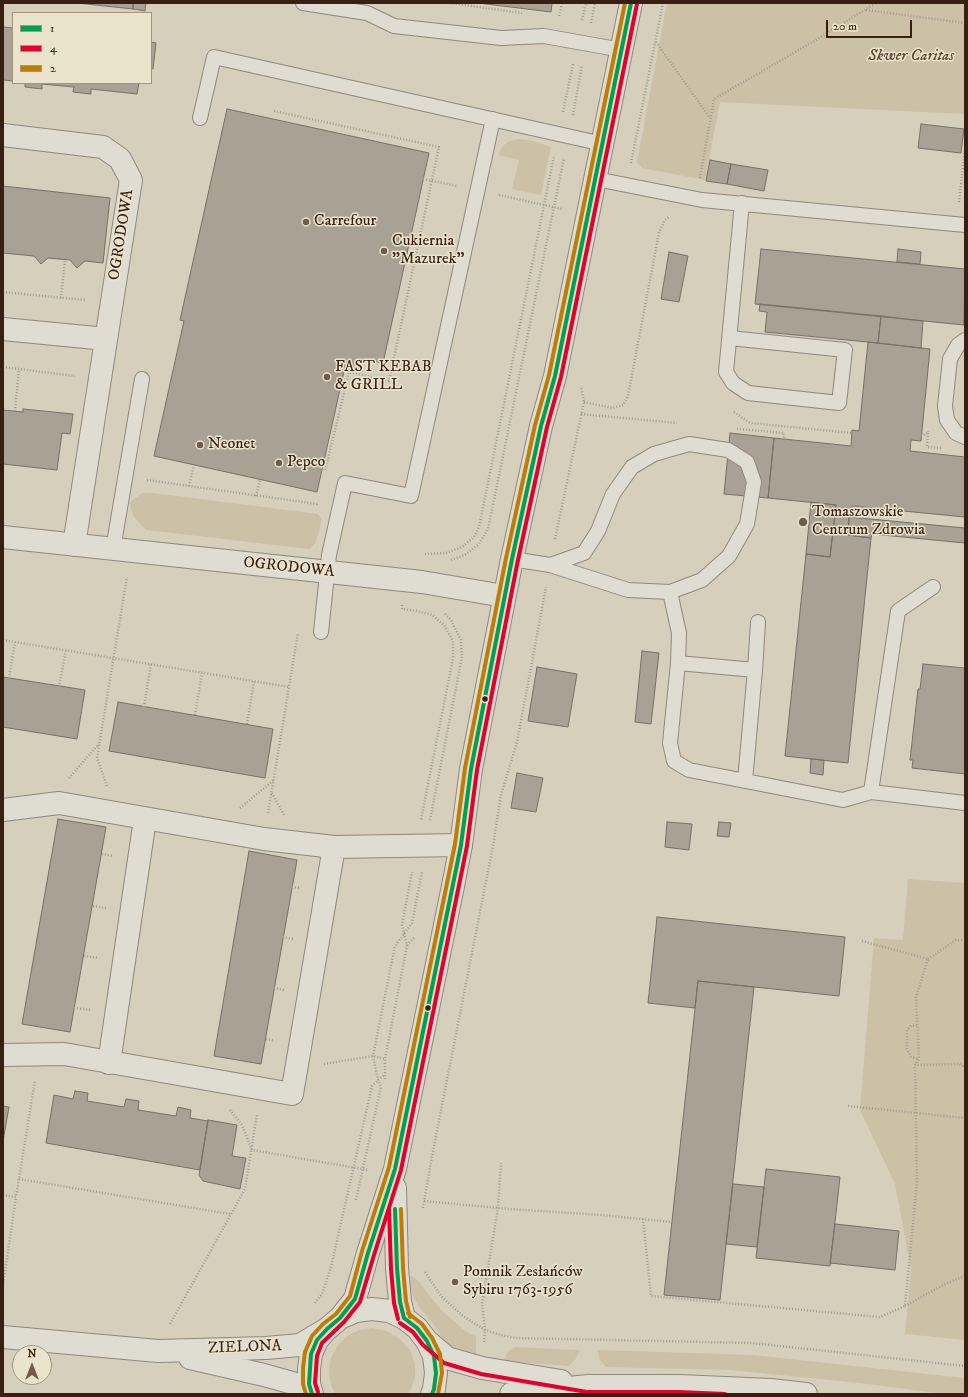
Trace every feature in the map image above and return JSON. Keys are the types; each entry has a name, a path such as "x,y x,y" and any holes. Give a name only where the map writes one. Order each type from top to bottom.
{"street":[{"path":"312,1394 309,1384 308,1369 311,1354 318,1340 355,1299 394,1169 429,1008 461,845 471,769 504,596 541,426 555,376 631,3"},
{"name":"OGRODOWA","path":"3,135 103,146 120,159 131,180 74,545"},
{"path":"3,329 106,340"},
{"name":"OGRODOWA","path":"3,537 406,580 504,596"},
{"path":"3,810 48,803 58,803 264,839 334,847 461,845"},
{"path":"109,1063 146,819"},
{"path":"3,1055 64,1054 292,1094 334,847"},
{"path":"394,1169 397,1268 400,1302 404,1318"},
{"path":"334,1323 356,1311 372,1309 389,1311 404,1318 417,1328 427,1341 447,1358 482,1368 588,1386"},
{"name":"ZIELONA","path":"3,1337 158,1351 266,1348 300,1345 334,1323"},
{"path":"427,1341 434,1356 436,1373 432,1394"},
{"name":"ZIELONA","path":"158,1351 264,1374 296,1384 309,1394"},
{"path":"511,1394 588,1386 679,1386 806,1394"}],"lane":[{"path":"302,3 367,13 394,26 501,38 544,36 622,50"},
{"path":"200,118 214,56 603,144"},
{"path":"321,632 329,555 345,483 411,496 493,119"},
{"path":"596,179 702,200 965,225"},
{"path":"730,338 845,350 839,403 748,393 733,383 726,372 742,203"},
{"path":"965,340 958,345 950,359 945,406 947,420 956,433 965,437"},
{"path":"113,549 142,379"},
{"path":"512,559 550,565 628,590 670,592 702,580 729,556 747,524 754,482 747,462 728,450 689,444 654,454 632,467 612,494 598,531 584,552 550,565"},
{"path":"871,792 898,611 933,587"},
{"path":"670,592 679,633 678,663 670,743 674,761 689,770 843,800 871,792 965,803"},
{"path":"745,781 758,622"},
{"path":"678,663 755,670"}],"path":[{"path":"450,3 473,4 528,14"},
{"path":"445,562 465,555 479,544 488,529 553,207 564,135 582,42 586,3"},
{"path":"422,554 446,553 462,547 474,537 479,527 544,205 564,135 582,42 595,3"},
{"path":"626,185 663,3"},
{"path":"699,184 714,99 811,43 876,3"},
{"path":"866,10 965,23"},
{"path":"656,42 710,118"},
{"path":"274,111 439,147 390,381 349,372"},
{"path":"958,208 965,149"},
{"path":"423,179 589,214"},
{"path":"584,402 613,408 623,405 628,396 659,232 665,220 674,213"},
{"path":"61,298 65,260"},
{"path":"3,292 112,303"},
{"path":"3,367 82,376"},
{"path":"324,475 349,368"},
{"path":"15,411 19,369"},
{"path":"423,1208 501,795 517,742 550,565 582,414 584,402 580,380"},
{"path":"732,411 750,423 852,433"},
{"path":"582,414 683,424"},
{"path":"736,429 784,433 784,439"},
{"path":"189,486 194,465"},
{"path":"125,477 318,504 319,497"},
{"path":"256,496 260,480"},
{"path":"109,790 97,758 127,576"},
{"path":"354,1206 381,1087 373,1056 394,946 412,923 422,846 453,658 453,641 444,625 432,615 417,611 402,610 406,580"},
{"path":"385,1081 385,1058 407,946 402,925 431,813 462,657 461,640 451,620 441,611"},
{"path":"268,814 298,627"},
{"path":"3,640 289,687"},
{"path":"9,678 15,642"},
{"path":"59,687 66,650"},
{"path":"144,707 151,664"},
{"path":"195,715 202,673"},
{"path":"247,724 254,681"},
{"path":"48,803 99,744"},
{"path":"236,811 274,781"},
{"path":"272,793 300,843"},
{"path":"905,1306 917,1182 915,1065 919,1060 916,997 928,959 956,940 965,940"},
{"path":"862,941 928,959"},
{"path":"917,1024 907,1030 907,1049 911,1057 919,1060"},
{"path":"297,1069 373,1056 385,1058"},
{"path":"915,1065 959,1064 965,1067"},
{"path":"314,1304 322,1294 331,1267 372,1086 385,1074"},
{"path":"3,1286 36,1075"},
{"path":"167,1331 245,1189 261,1089"},
{"path":"848,1106 965,1118"},
{"path":"229,1109 242,1125 252,1150"},
{"path":"252,1150 371,1171"},
{"path":"482,1368 485,1330 482,1304 498,1208 501,1163"},
{"path":"19,1179 230,1214"},
{"path":"3,1195 16,1197"},
{"path":"424,1201 672,1222"},
{"path":"643,1219 651,1296 880,1317 905,1306 945,1284 965,1276"},
{"path":"397,1268 422,1267 441,1296 463,1316 485,1330 515,1338 752,1343 965,1366"}],"green space":[{"name":"Skwer Caritas","path":"667,3 965,3 965,114 720,102 705,180 642,168 637,162"},
{"path":"519,139 533,141 551,147 541,195 512,189 519,160 498,155 502,147 509,141"},
{"path":"142,493 153,493 318,514 322,519 316,542 310,549 146,530 134,517 129,503"},
{"path":"908,879 965,883 965,1340 905,1334 911,1270 895,1184 860,1110 874,938 903,940"},
{"path":"408,1275 414,1277 420,1283 441,1310 464,1330 476,1337 476,1357 458,1352 446,1344 434,1325 419,1307 412,1294"},
{"path":"372,1328 387,1331 400,1339 410,1350 415,1364 415,1379 409,1393 335,1394 331,1385 329,1371 331,1358 337,1346 347,1336 359,1330"},
{"path":"514,1347 580,1350 575,1360 569,1366 503,1361 507,1353"},
{"path":"597,1350 753,1355 965,1378 965,1394 944,1394 860,1383 730,1370 606,1367 600,1360"}],"building":[{"path":"77,3 133,3 133,9"},
{"path":"133,3 146,3 145,11 133,9"},
{"path":"478,3 552,3 551,12"},
{"path":"3,27 12,28 12,81 3,80"},
{"path":"152,42 156,43 152,68"},
{"path":"25,84 42,84 42,89 25,87"},
{"path":"42,84 139,84 137,94 91,89 91,94 73,92 74,87"},
{"path":"227,109 429,153 383,363 363,359 360,370 345,367 317,492 154,456 184,321 180,320"},
{"path":"921,124 964,129 961,153 918,148"},
{"path":"710,160 731,164 727,184 706,181"},
{"path":"731,164 768,170 764,191 727,184"},
{"path":"3,186 110,198 103,263 85,261 77,268 70,260 48,258 41,264 34,256 3,253"},
{"path":"761,249 965,269 964,325 755,304"},
{"path":"898,249 921,252 920,264 897,262"},
{"path":"669,252 688,256 679,302 661,299"},
{"path":"760,304 881,316 878,343 765,332 767,312 759,311"},
{"path":"881,316 923,321 921,348 878,343"},
{"name":"Tomaszowskie Centrum Zdrowia","path":"868,342 930,349 921,441 911,440 910,451 965,457 965,517 852,506 851,517 849,517 848,535 871,538 848,763 785,756 806,554 830,557 836,505 768,498 774,438 851,446 852,430 859,431"},
{"path":"23,409 73,414 70,434 62,433 57,470 3,464 3,410 23,412"},
{"path":"730,433 774,438 768,498 724,494"},
{"path":"811,502 836,505 830,557 806,554"},
{"path":"849,517 965,528 965,543 872,534 871,538 848,535"},
{"path":"642,651 659,653 651,724 635,722"},
{"path":"923,664 965,668 965,774 912,768 913,760 910,760 918,689 920,689"},
{"path":"537,667 577,674 568,727 528,721"},
{"path":"3,677 85,690 77,739 3,727"},
{"path":"118,702 273,729 265,778 109,751"},
{"path":"811,759 824,760 823,775 810,773"},
{"path":"517,773 543,778 536,812 511,808"},
{"path":"58,819 106,827 70,1032 22,1024"},
{"path":"667,822 692,824 689,850 665,847"},
{"path":"719,822 731,823 729,837 717,836"},
{"path":"249,851 297,860 261,1064 214,1056"},
{"path":"657,917 845,937 839,996 698,981 695,1008 648,1003"},
{"path":"698,981 754,987 720,1300 664,1295"},
{"path":"75,1091 88,1093 87,1101 124,1107 126,1099 139,1101 138,1110 176,1116 178,1107 191,1110 190,1118 208,1121 200,1170 46,1143 54,1095 73,1099"},
{"path":"3,1106 9,1107 3,1141"},
{"path":"208,1120 237,1125 232,1156 246,1158 240,1189 203,1181 199,1175"},
{"path":"766,1169 840,1177 830,1266 756,1258"},
{"path":"733,1184 764,1187 757,1247 726,1244"},
{"path":"835,1224 899,1231 895,1270 830,1263"}],"transit line":[{"name":"2","path":"306,1394 303,1384 305,1352 312,1336 323,1324 336,1314 350,1296 362,1251 389,1167 455,844 465,768 506,558 535,425 549,375 625,3"},
{"name":"1","path":"312,1394 309,1384 311,1354 317,1340 340,1318 355,1299 395,1169 461,845 471,769 512,559 541,426 555,376 631,3"},
{"name":"4","path":"318,1392 315,1383 317,1356 322,1343 344,1322 360,1302 401,1170 467,846 477,770 518,560 547,427 561,377 637,4"},
{"name":"4","path":"389,1209 391,1269 394,1303 398,1319"},
{"name":"1","path":"395,1209 397,1268 400,1302 404,1318"},
{"name":"2","path":"401,1209 403,1268 406,1301 410,1317"},
{"name":"2","path":"408,1313 422,1324 432,1338 440,1354 442,1373 438,1394"},
{"name":"1","path":"404,1318 417,1328 427,1341 434,1356 436,1373 432,1394"},
{"name":"4","path":"400,1323 413,1332 423,1345 444,1363 481,1374 587,1392 679,1392 725,1394"}],"place":[{"name":"Carrefour","path":"306,222"},
{"name":"Cukiernia \"Mazurek\"","path":"384,251"},
{"name":"FAST KEBAB & GRILL","path":"327,377"},
{"name":"Neonet","path":"200,445"},
{"name":"Pepco","path":"279,463"},
{"name":"Tomaszowskie Centrum Zdrowia","path":"803,522"},
{"name":"Pomnik Zesłańców Sybiru 1763-1956","path":"455,1282"}]}
